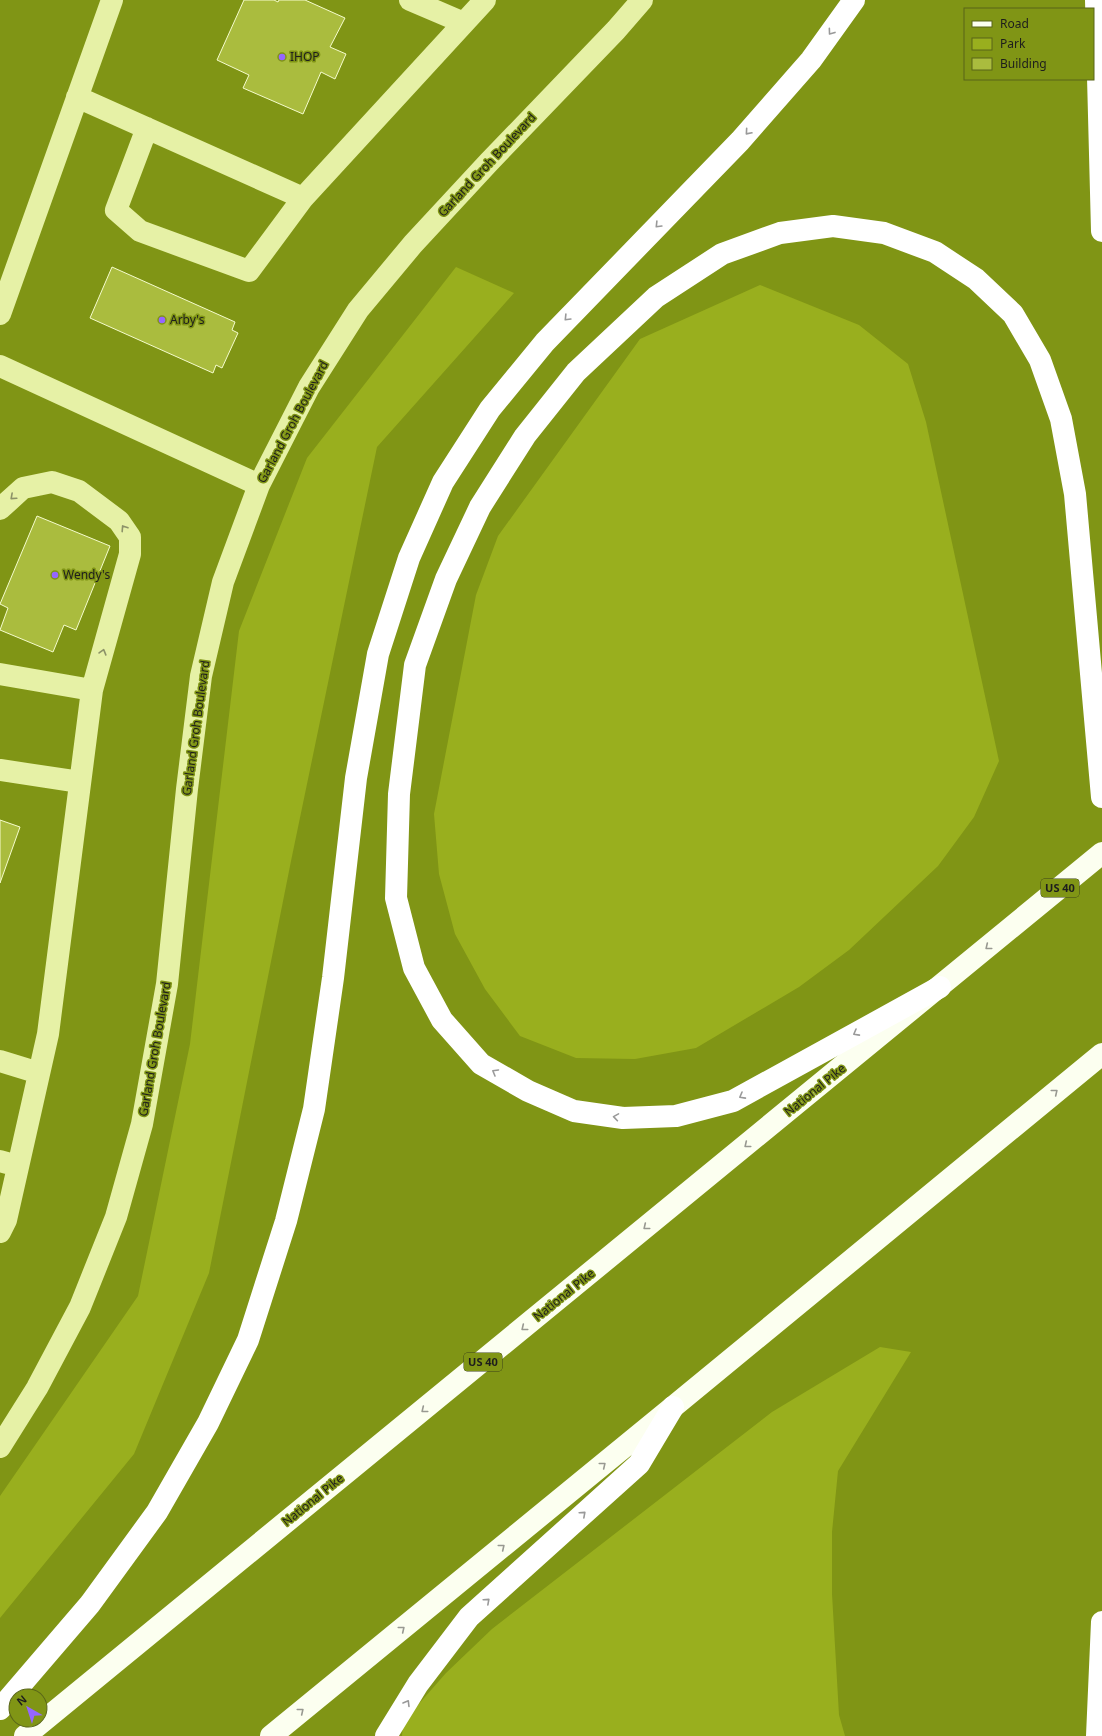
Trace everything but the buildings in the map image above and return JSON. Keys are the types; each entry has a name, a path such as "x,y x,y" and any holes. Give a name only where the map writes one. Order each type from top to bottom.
{"highway":[{"path":"0,1709 90,1604 158,1512 208,1423 248,1340 286,1221 314,1109 333,978 356,778 378,654 409,558 443,482 490,409 545,342 740,141 811,60 854,0"},
{"path":"1096,0 1102,231"},
{"path":"940,987 733,1101 676,1116 623,1118 567,1108 528,1091 481,1064 442,1020 414,968 396,898 399,794 415,665 446,579 480,507 525,436 576,372 656,297 722,254 780,233 833,226 884,233 935,252 976,279 1013,314 1040,360 1061,419 1074,494 1102,798"},
{"path":"386,1736 418,1684 469,1617 639,1464 673,1407"},
{"path":"1096,1736 1102,1622"}],"main road":[{"name":"National Pike","path":"26,1736 1102,853"},
{"path":"271,1736 1102,1054"}],"street":[{"path":"0,314 112,0"},
{"path":"410,0 464,23"},
{"path":"147,128 116,210 140,231 249,271 303,198 486,0"},
{"name":"Garland Groh Boulevard","path":"0,1447 37,1388 80,1307 116,1217 142,1124 167,984 187,789 201,676 223,582 259,486 309,387 358,310 413,244 488,162 616,30 642,0"},
{"path":"77,97 303,198"},
{"path":"0,366 259,486"},
{"path":"0,509 23,488 52,482 79,491 119,521 130,537 130,554 92,690 48,1034 39,1073 9,1163 6,1220 0,1232"},
{"path":"0,674 92,690"},
{"path":"0,770 80,782"},
{"path":"0,786 20,788 41,777"},
{"path":"0,1062 39,1073"}],"green space":[{"path":"456,267 514,293 377,447 291,861 209,1273 134,1454 0,1618 0,1496 138,1296 190,1044 239,631 307,458"},
{"path":"760,285 859,325 908,364 926,422 999,761 974,817 938,866 849,950 799,987 696,1048 635,1059 576,1058 520,1036 485,989 455,934 439,874 434,814 476,595 498,536 640,339"},
{"path":"880,1347 911,1352 838,1471 832,1532 832,1594 839,1715 845,1736 402,1736 403,1722 446,1673 492,1629 772,1412"}],"place":[{"name":"IHOP","path":"282,57"},
{"name":"Arby's","path":"162,320"},
{"name":"Wendy's","path":"55,575"}]}
